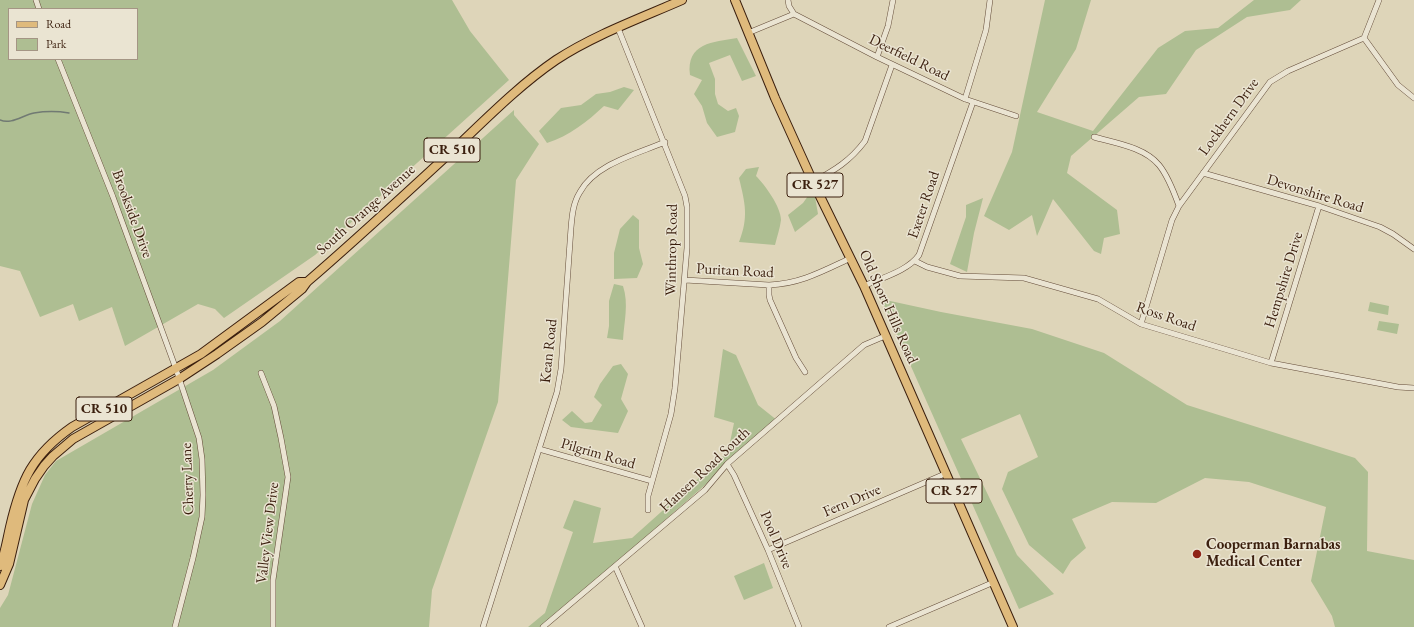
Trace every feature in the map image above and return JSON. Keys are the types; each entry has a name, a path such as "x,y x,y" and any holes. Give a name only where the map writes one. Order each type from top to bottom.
{"main road":[{"name":"South Orange Avenue","path":"0,585 8,564 24,500 35,479 46,464 73,439 179,379 262,322 302,290 307,282 499,106 535,75 558,59 618,28 682,0"},
{"name":"Old Short Hills Road","path":"735,0 775,98 813,182 864,286 1013,627"},
{"name":"South Orange Avenue","path":"0,566 16,502 23,483 38,458 57,438 72,427 201,354 299,282 307,282"},
{"path":"38,458 46,464"}],"street":[{"path":"748,33 794,14 789,6 788,0"},
{"path":"877,57 888,26 893,0"},
{"path":"965,99 986,30 990,0"},
{"path":"1379,0 1364,38 1398,85 1414,98"},
{"name":"Deerfield Road","path":"794,14 877,57 965,99 1016,116"},
{"name":"Winthrop Road","path":"618,28 685,196 687,207 688,227 685,280 673,399 671,414 648,496 648,510"},
{"name":"Lockhern Drive","path":"1141,324 1172,220 1179,206 1270,82 1288,71 1364,38"},
{"name":"Brookside Drive","path":"58,60 113,197 179,379"},
{"path":"813,182 842,166 865,141 892,64"},
{"name":"Exeter Road","path":"864,286 904,268 915,261 921,251 973,102"},
{"path":"1094,137 1146,154 1158,164 1167,177 1179,206"},
{"name":"Kean Road","path":"483,627 557,392 561,369 571,228 576,199 588,180 608,166 664,142"},
{"name":"Devonshire Road","path":"1203,173 1319,206 1380,226 1414,249"},
{"name":"Hempshire Drive","path":"1271,362 1319,206"},
{"name":"Puritan Road","path":"685,280 780,285 800,281 851,258"},
{"name":"Ross Road","path":"915,261 927,267 960,276 1024,278 1098,299 1141,324 1271,362 1398,387 1414,388"},
{"path":"769,285 768,295 770,300 796,358 805,372"},
{"name":"Hansen Road South","path":"543,627 705,490 727,464 864,345 885,336"},
{"name":"Valley View Drive","path":"261,373 274,406 288,477 273,580 273,627"},
{"name":"Cherry Lane","path":"175,627 200,530 203,495 202,459 199,438 179,379"},
{"name":"Pilgrim Road","path":"539,449 652,481"},
{"name":"Pool Drive","path":"727,464 734,475 768,550 799,627"},
{"name":"Fern Drive","path":"768,550 947,473"},
{"path":"615,566 642,627"},
{"path":"890,627 994,582"}],"green space":[{"path":"0,0 452,0 470,31 509,80 315,255 224,318 215,309 198,304 125,346 112,307 79,321 73,304 40,317 20,271 0,266"},
{"path":"1045,0 1091,0 1076,49 1037,112 1093,131 1158,48 1185,31 1218,28 1254,0 1301,0 1290,10 1247,17 1196,50 1166,94 1139,97 1071,156 1067,173 1117,210 1120,234 1104,238 1101,254 1094,251 1053,199 1037,236 1032,215 1009,230 984,216 1012,152"},
{"path":"737,38 756,76 742,81 730,55 709,63 715,79 715,94 718,104 728,111 736,108 739,116 735,132 717,137 707,123 702,106 694,94 702,80 690,75 690,64 692,56 703,46 719,41"},
{"path":"624,87 634,90 618,110 604,106 578,128 547,143 539,131 561,108 581,105 596,94 610,92"},
{"path":"514,110 514,115 539,144 516,180 498,402 432,590 429,627 0,627 0,608 8,595 32,504 45,475 56,461 213,370 280,321"},
{"path":"759,167 756,176 772,196 780,215 781,223 775,245 739,242 744,225 745,210 739,178 746,169"},
{"path":"808,196 815,197 818,214 795,232 788,215 803,203"},
{"path":"983,198 974,233 967,272 950,264 966,217 966,205"},
{"path":"633,215 639,220 639,248 643,264 637,278 614,279 614,253 620,229"},
{"path":"614,284 623,286 625,293 626,313 623,340 607,338 609,326 609,301"},
{"path":"881,299 1032,329 1104,353 1187,405 1355,458 1368,472 1367,551 1414,560 1414,627 1335,627 1332,616 1311,581 1326,507 1249,482 1205,478 1156,503 1112,502 1072,519 1086,548 1071,561 1063,574 1029,545 1002,489 1008,472 1038,457 1020,414 961,439 1017,555 1054,594 1019,609"},
{"path":"1370,302 1389,306 1388,315 1368,311"},
{"path":"1379,321 1399,324 1397,334 1377,330"},
{"path":"723,349 736,355 758,405 778,421 543,627 528,627 545,613 573,532 563,528 574,500 601,508 593,543 632,538 728,452 734,423 714,417"},
{"path":"621,364 628,374 621,399 628,411 618,433 571,427 562,420 572,411 585,423 592,422 602,405 594,397 600,384 613,366"},
{"path":"764,563 773,588 744,600 734,576"}],"waterway":[{"path":"0,120 13,121 30,114 43,112 69,113"}],"place":[{"name":"Cooperman Barnabas Medical Center","path":"1197,554"}]}
